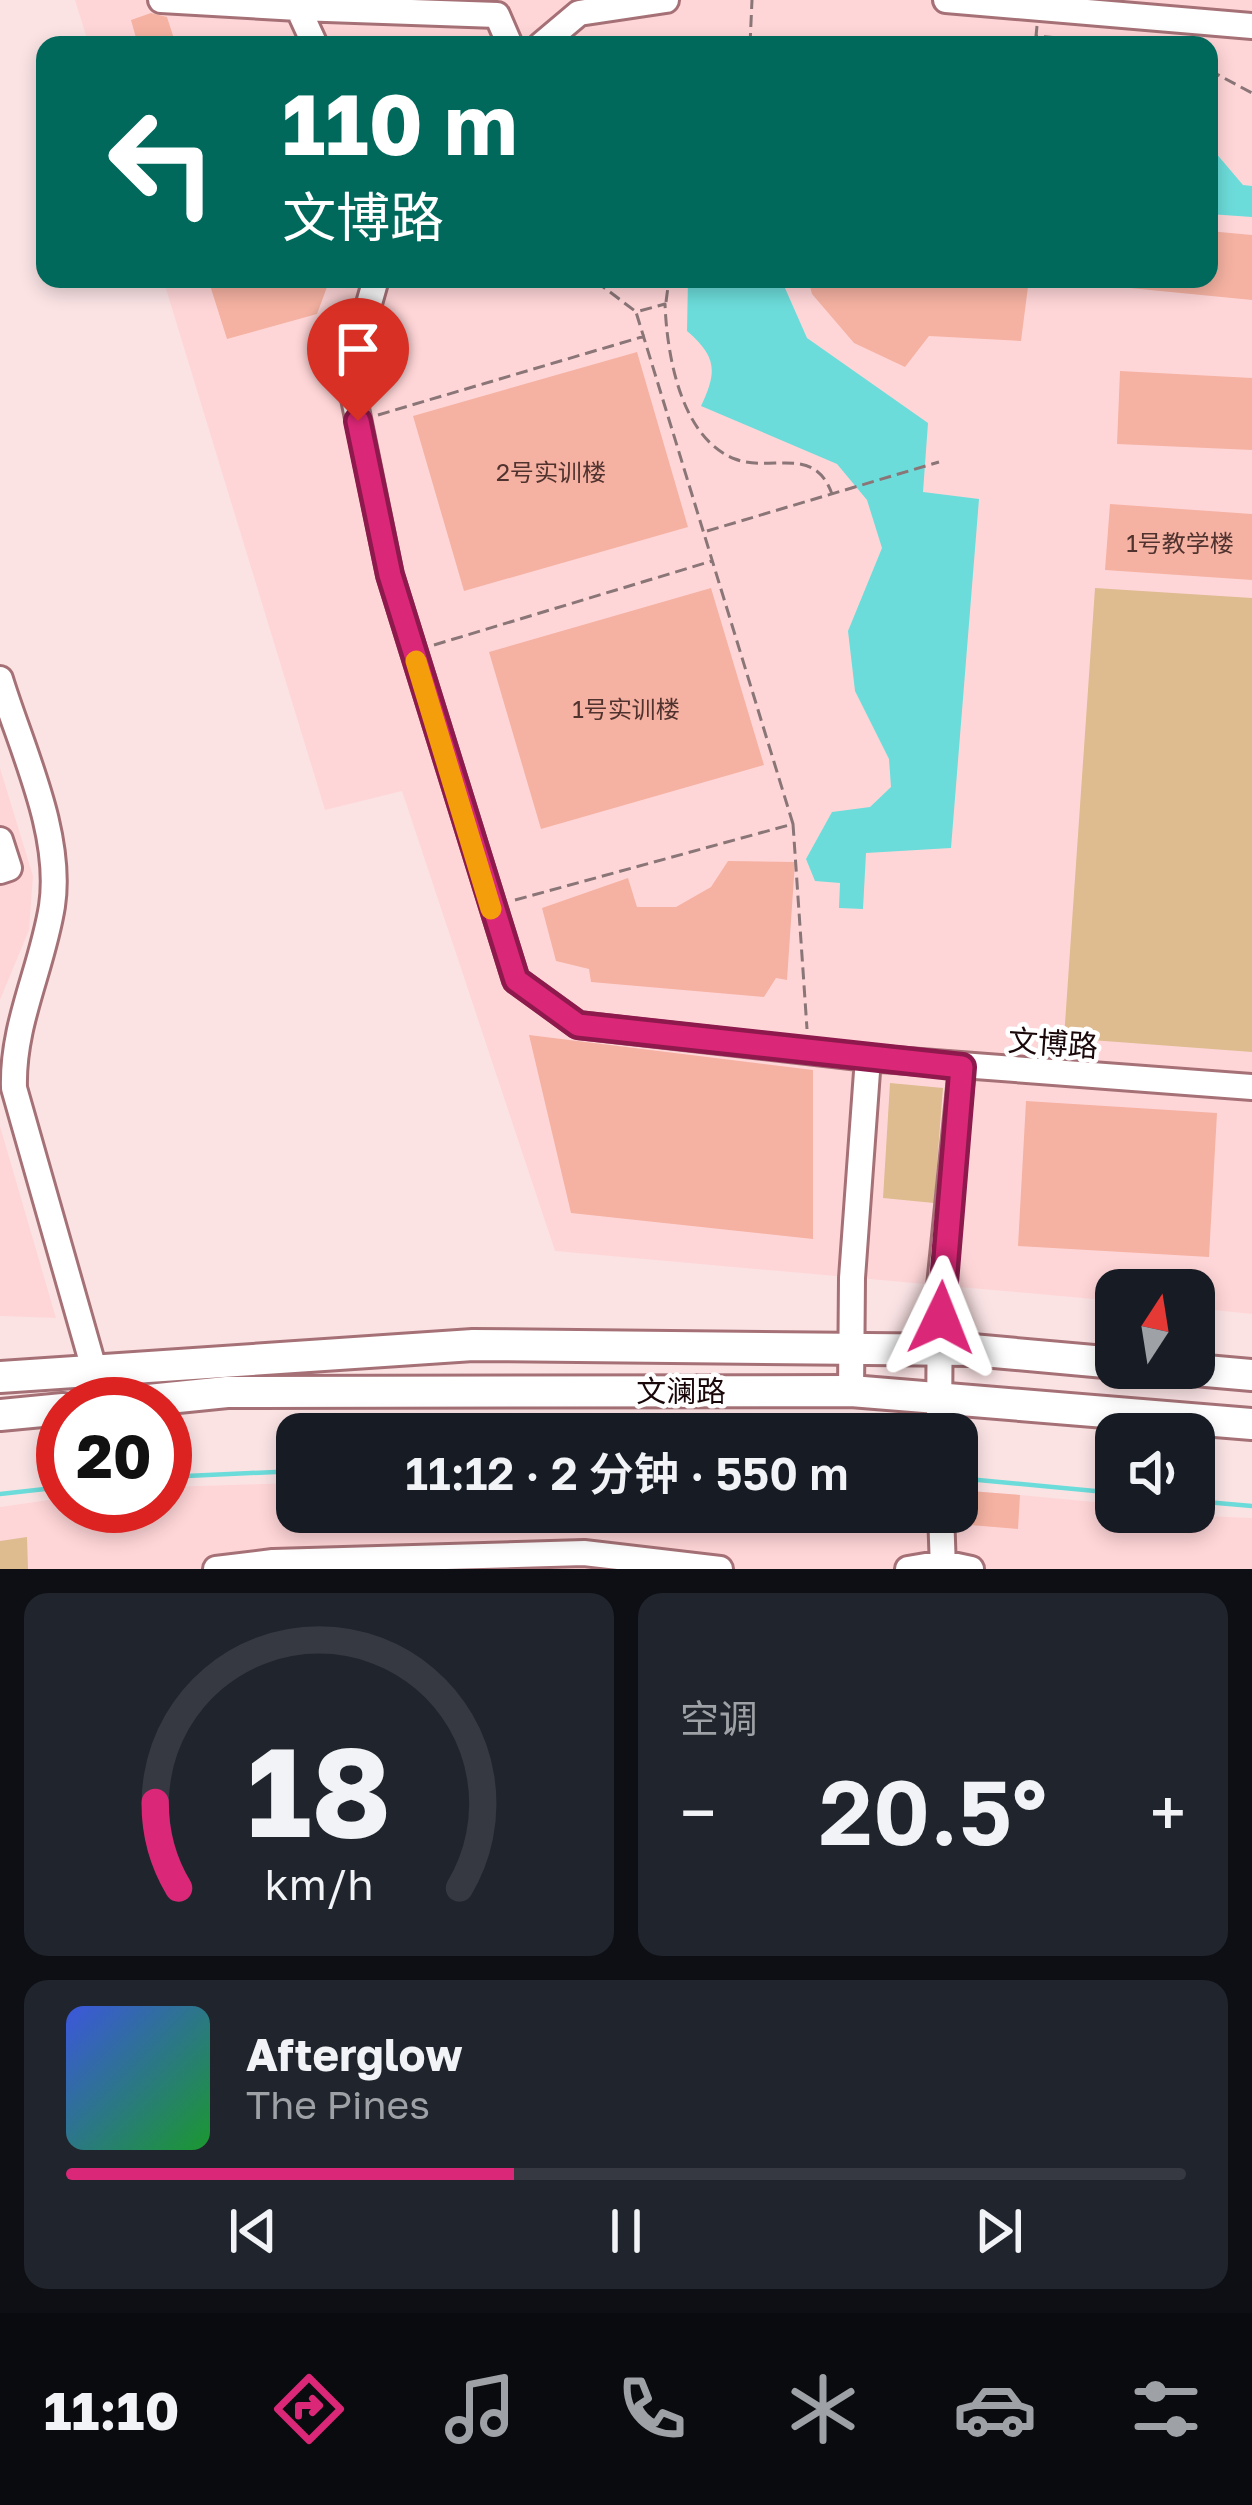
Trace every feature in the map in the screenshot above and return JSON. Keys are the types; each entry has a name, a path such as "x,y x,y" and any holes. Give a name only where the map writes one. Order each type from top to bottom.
{"main road":[{"name":"文澜路","path":"0,1377 473,1345 942,1351 1095,1362"},
{"path":"1215,1372 1252,1375"},
{"name":"文澜路","path":"192,1396 851,1391 1252,1424"},
{"path":"0,1415 36,1412"}],"street":[{"path":"160,0 259,2 298,8 497,8"},
{"path":"550,36 580,6 666,0"},
{"path":"946,0 1166,9 1252,26"},
{"path":"298,8 311,36"},
{"name":"文博路","path":"373,288 349,374 358,421 390,575 516,980 578,1025 808,1053 1252,1087"},
{"path":"0,679 54,860 52,904 13,1054 14,1088 94,1369"},
{"path":"0,840 9,868 0,871"},
{"path":"851,1391 868,1058"},
{"path":"940,1413 940,1286 962,1067"},
{"path":"942,1533 943,1566"},
{"path":"216,1569 273,1562 584,1553 720,1569"},
{"path":"908,1569 971,1569"}],"path":[{"path":"750,36 752,0"},
{"path":"1036,36 1038,7"},
{"path":"1218,75 1252,93"},
{"path":"608,288 636,312 646,335 793,824 808,1053"},
{"path":"668,288 670,356 703,436 739,461 793,460 811,466 826,478 832,494"},
{"path":"636,312 665,304"},
{"path":"358,421 646,335"},
{"path":"705,532 939,462"},
{"path":"413,652 714,561"},
{"path":"490,907 793,824"}],"shaded area":[{"path":"75,0 1252,0 1252,1314 1215,1310 1215,1269 1095,1269 1095,1299 555,1251 402,791 325,810 166,288 1218,288 1218,36 86,36"},
{"path":"1095,588 1252,598 1252,1052 1064,1038"},
{"path":"0,768 33,876 29,930 0,1000"},
{"path":"890,1083 943,1088 934,1203 883,1198"},
{"path":"0,1126 56,1318 0,1316"},
{"path":"276,1484 276,1533 978,1533 978,1492 1095,1502 1095,1533 1215,1533 1215,1516 1252,1518 1252,1569 0,1569 0,1507 36,1502 36,1533 192,1533 192,1486"},
{"path":"27,1537 28,1569 0,1569 0,1541"}],"water":[{"path":"1218,156 1243,185 1252,186 1252,217 1218,215"},
{"path":"688,288 785,288 807,338 928,423 923,492 979,499 951,848 866,853 863,909 839,908 840,883 815,881 806,859 832,812 870,807 891,787 889,759 855,691 848,631 882,548 867,500 837,464 701,406 711,365 704,348 687,331"}],"building":[{"path":"151,13 167,17 173,36 135,36 131,20"},
{"path":"1218,232 1252,235 1252,300 1130,288 1218,288"},
{"path":"211,288 327,288 317,314 227,339"},
{"path":"810,288 1028,288 1021,341 929,336 905,367 854,343"},
{"path":"637,352 688,527 464,591 413,416"},
{"path":"1120,371 1252,378 1252,450 1117,444"},
{"path":"1110,504 1252,514 1252,580 1105,570"},
{"path":"711,588 764,765 541,829 489,652"},
{"path":"728,861 795,862 787,980 776,978 764,997 591,982 589,969 556,961 542,908 628,878 637,907 676,907 711,887"},
{"path":"529,1035 813,1070 813,1239 571,1213"},
{"path":"1026,1101 1217,1113 1209,1257 1018,1246"},
{"path":"978,1492 1020,1495 1018,1529 978,1526"}],"waterway":[{"path":"192,1476 276,1472"},
{"path":"978,1480 1095,1491"},
{"path":"0,1494 36,1490"},
{"path":"1215,1503 1252,1506"}],"slow traffic":[{"path":"416,661 491,909"}],"route":[{"path":"358,421 390,575 516,980 578,1025 752,1048 962,1067 940,1286 941,1318"}]}
